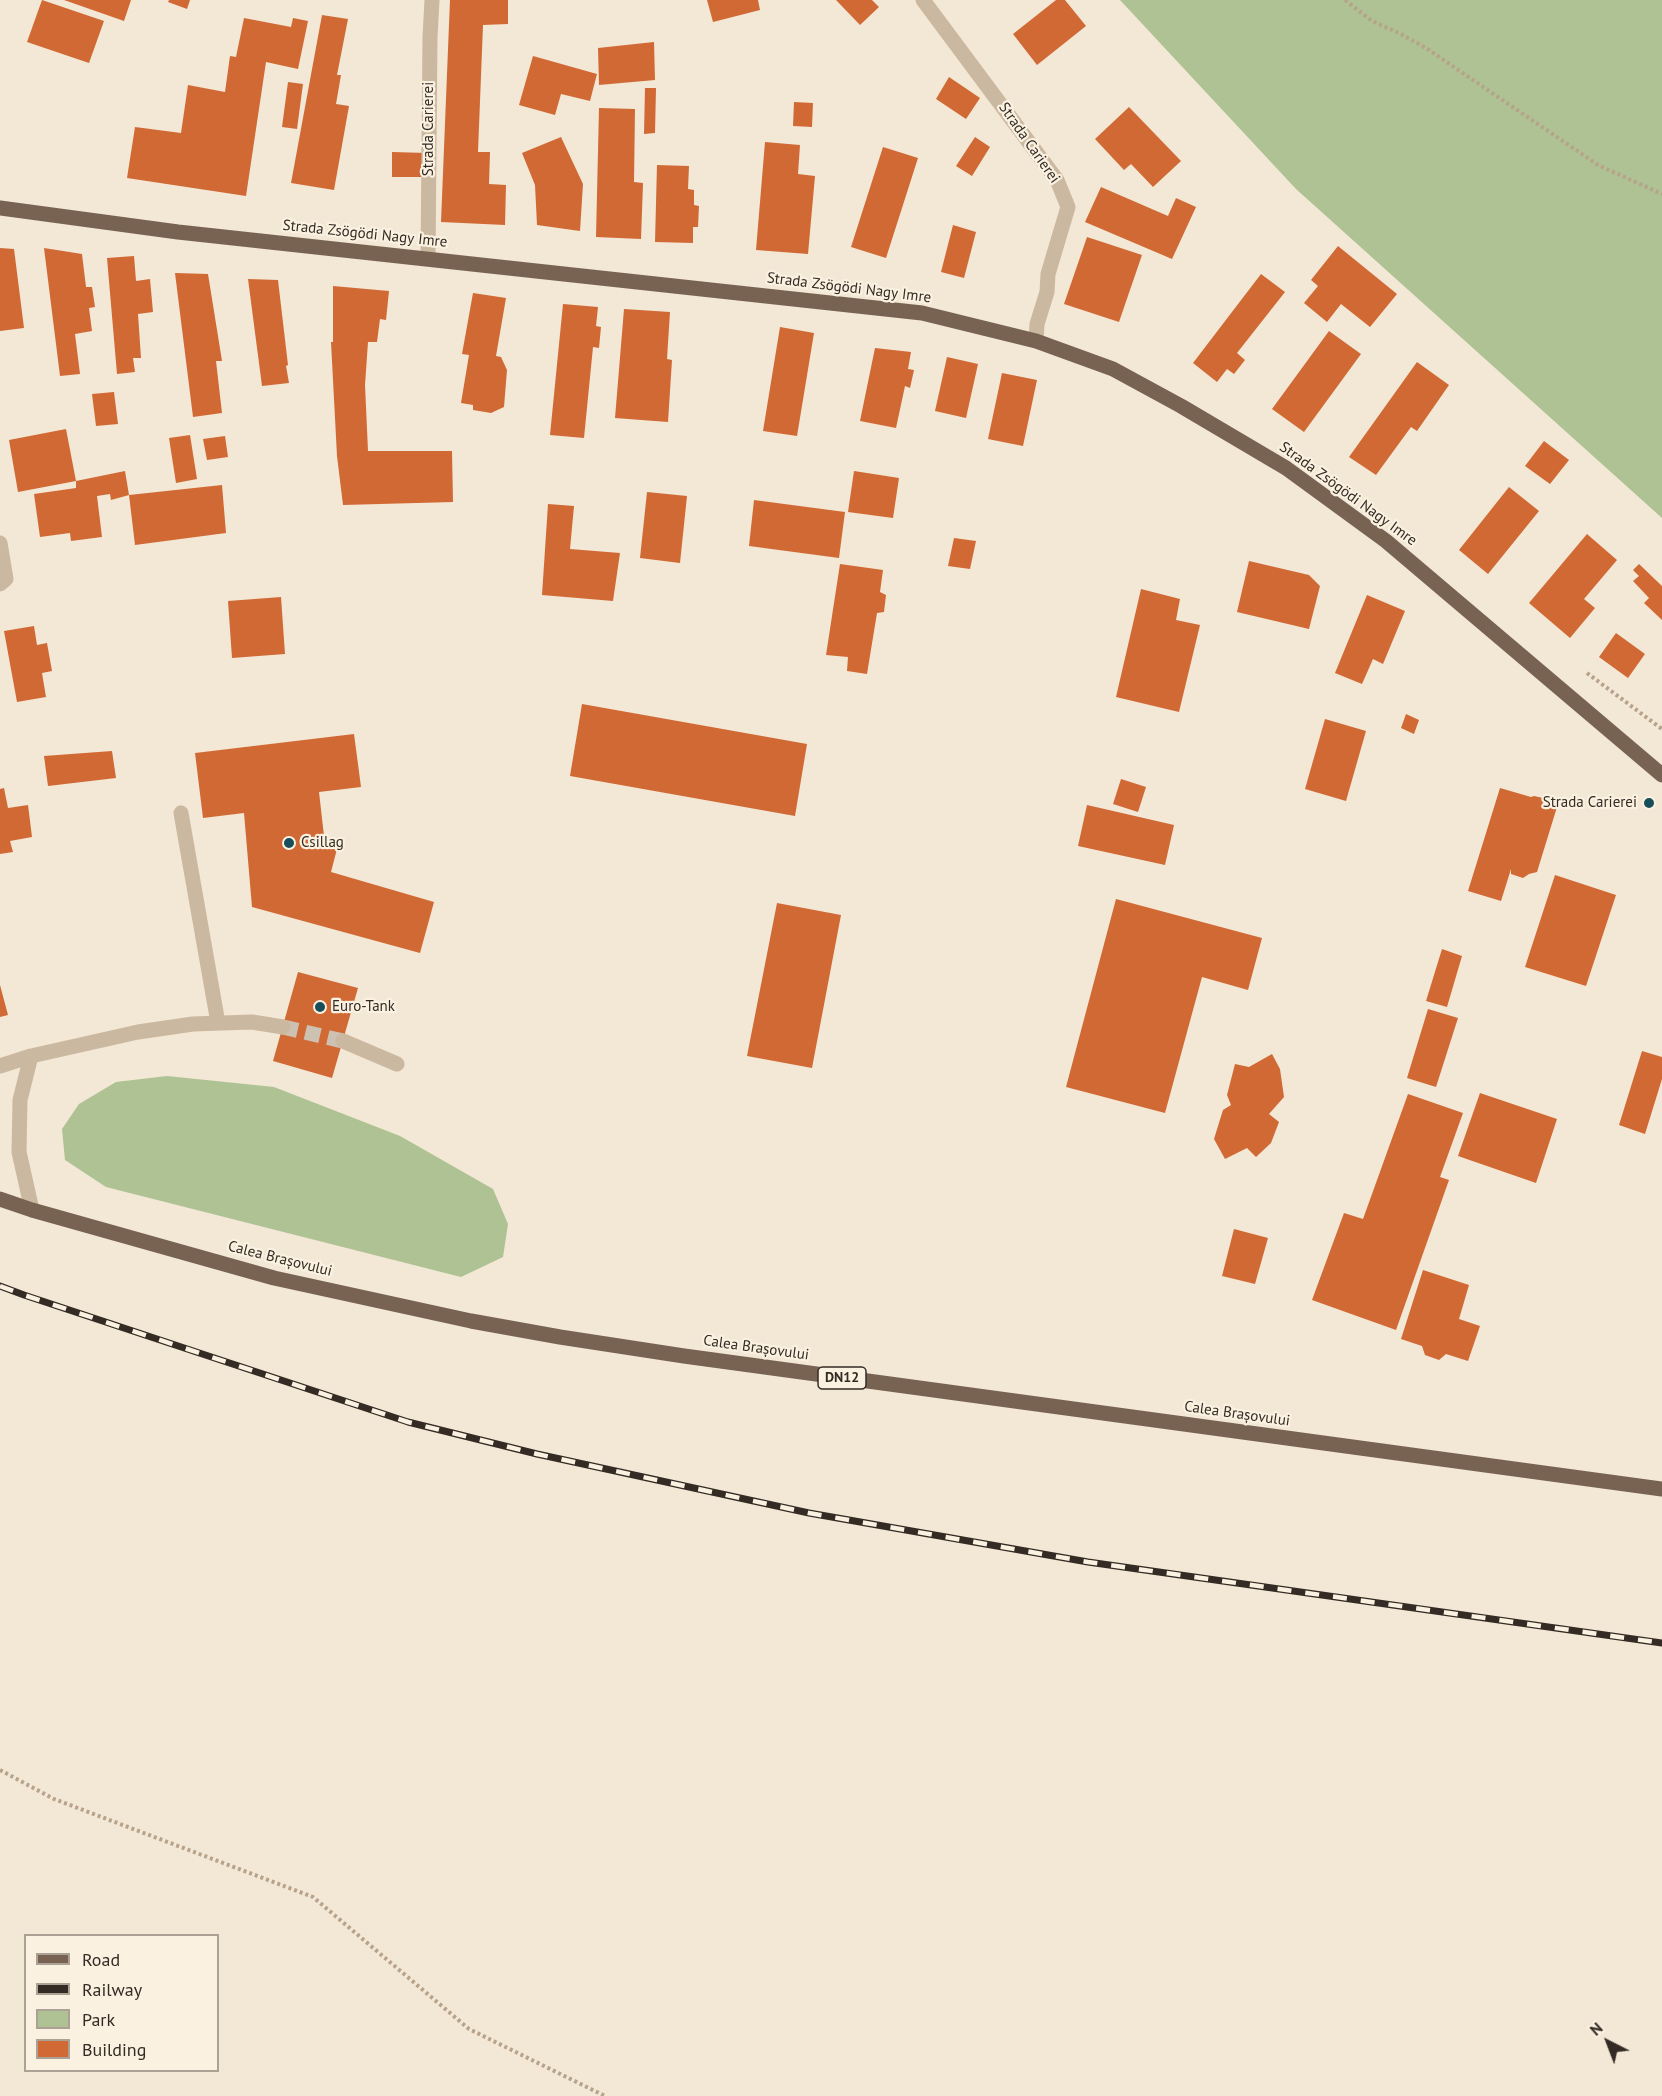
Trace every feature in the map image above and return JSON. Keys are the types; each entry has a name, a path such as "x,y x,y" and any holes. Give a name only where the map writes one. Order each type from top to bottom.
{"main road":[{"name":"Strada Zsögödi Nagy Imre","path":"0,208 178,232 922,313 1036,341 1113,369 1286,468 1386,541 1662,775"},
{"name":"Calea Brașovului","path":"0,1199 274,1278 471,1321 560,1337 1662,1489"}],"street":[{"name":"Strada Carierei","path":"428,258 432,0"},
{"name":"Strada Carierei","path":"923,0 1057,180 1068,207 1048,274 1047,292 1037,324 1036,341"},
{"path":"0,543 6,579 0,584"},
{"path":"181,813 218,1023"},
{"path":"0,1066 31,1056 138,1032 193,1024 252,1022 283,1027"},
{"path":"343,1041 397,1064"},
{"path":"31,1056 20,1100 19,1152 32,1210"}],"path":[{"path":"1345,0 1372,21 1426,48 1598,165 1662,194"},
{"path":"1587,672 1662,729"},
{"path":"0,1770 54,1800 313,1897 469,2029 605,2096"}],"green space":[{"path":"1120,0 1662,0 1662,518 1296,189"},
{"path":"167,1076 274,1087 400,1136 493,1189 508,1224 503,1257 461,1277 106,1187 65,1160 62,1129 79,1104 116,1082"}],"building":[{"path":"42,0 104,21 89,63 27,42"},
{"path":"64,0 131,0 124,21"},
{"path":"169,0 190,0 187,9 168,2"},
{"path":"450,0 508,0 508,24 483,25 478,152 490,152 489,184 506,185 505,225 441,222"},
{"path":"707,0 758,0 760,10 713,22"},
{"path":"836,0 872,0 879,7 860,25"},
{"path":"1056,0 1065,0 1086,26 1037,65 1013,34"},
{"path":"322,15 348,19 337,75 341,75 336,104 349,106 334,190 291,183"},
{"path":"244,18 291,27 293,18 308,21 298,69 266,62 246,196 127,178 135,127 181,133 188,85 225,92 230,56 236,57"},
{"path":"654,42 655,80 599,85 598,48"},
{"path":"533,56 597,74 590,101 561,94 555,115 519,105"},
{"path":"949,77 980,98 966,119 936,99"},
{"path":"288,82 303,84 297,129 282,127"},
{"path":"645,88 656,88 655,133 644,134"},
{"path":"794,102 813,103 812,127 793,126"},
{"path":"1129,107 1181,161 1153,187 1131,164 1124,170 1095,139"},
{"path":"599,108 635,109 634,182 643,183 641,239 596,237"},
{"path":"561,137 583,184 580,231 537,225 535,185 522,153"},
{"path":"975,137 990,147 972,176 956,166"},
{"path":"765,142 800,145 798,174 815,176 808,254 756,250"},
{"path":"883,147 918,158 886,258 851,247"},
{"path":"392,152 427,153 426,177 392,177"},
{"path":"657,165 689,166 688,189 694,190 694,205 699,206 698,227 693,227 693,243 655,242"},
{"path":"1101,187 1168,216 1176,198 1196,207 1172,259 1085,222"},
{"path":"953,225 976,232 964,278 941,272"},
{"path":"1087,237 1142,255 1119,322 1064,304"},
{"path":"1338,246 1397,294 1370,327 1341,304 1327,322 1304,303 1318,286 1311,280"},
{"path":"0,248 14,249 24,328 0,331"},
{"path":"44,248 82,254 86,287 92,287 95,307 89,308 92,331 75,334 80,374 60,376"},
{"path":"134,256 136,281 150,279 153,312 138,314 141,358 133,358 135,372 117,374 107,258"},
{"path":"175,273 208,274 222,361 216,361 222,413 193,417"},
{"path":"1261,274 1285,292 1237,353 1245,360 1234,374 1227,369 1217,382 1193,363"},
{"path":"248,279 278,280 289,383 262,386"},
{"path":"333,286 389,291 386,320 380,319 377,342 368,342 365,385 368,451 452,451 453,502 343,505 337,456 331,342 333,342"},
{"path":"473,293 506,298 496,356 501,357 507,370 504,407 491,413 473,410 473,405 461,403 469,355 462,354"},
{"path":"563,304 598,307 596,326 601,327 599,348 593,347 584,438 550,435"},
{"path":"624,309 670,312 667,359 672,360 668,422 615,418"},
{"path":"780,327 814,333 797,436 763,431"},
{"path":"1329,331 1361,354 1304,432 1272,409"},
{"path":"875,348 911,352 908,369 914,370 910,388 905,386 896,428 860,421"},
{"path":"947,357 978,364 966,418 935,411"},
{"path":"1417,362 1449,385 1417,431 1411,427 1376,475 1349,457"},
{"path":"1002,373 1037,380 1023,446 988,439"},
{"path":"114,392 118,424 96,426 92,394"},
{"path":"66,429 76,481 18,492 9,440"},
{"path":"190,435 197,479 176,483 169,438"},
{"path":"225,436 228,457 207,460 203,439"},
{"path":"1544,441 1569,460 1550,484 1525,466"},
{"path":"125,471 129,495 111,500 110,494 97,496 102,537 71,541 70,533 40,537 34,494 76,488 76,481"},
{"path":"854,471 899,478 893,518 848,512"},
{"path":"222,485 226,533 135,545 129,495"},
{"path":"1509,487 1539,511 1488,574 1459,550"},
{"path":"647,492 687,496 680,563 640,558"},
{"path":"754,500 845,512 839,558 749,546"},
{"path":"548,504 574,506 570,549 620,553 613,601 542,595"},
{"path":"1587,534 1617,560 1584,599 1595,608 1570,638 1529,603"},
{"path":"954,538 976,541 970,569 948,566"},
{"path":"1249,561 1309,575 1320,586 1309,629 1237,612"},
{"path":"840,564 883,570 880,592 886,595 884,612 877,613 867,674 847,671 848,657 826,655"},
{"path":"1639,564 1662,586 1662,620 1644,603 1649,598 1633,581 1639,576 1633,570"},
{"path":"1141,589 1180,599 1176,620 1200,625 1179,712 1116,697"},
{"path":"1367,595 1405,611 1383,664 1373,659 1362,684 1335,673"},
{"path":"281,597 285,654 232,658 228,601"},
{"path":"34,626 37,645 47,643 52,671 42,673 46,697 17,702 4,631"},
{"path":"1616,633 1645,654 1628,678 1599,657"},
{"path":"582,704 807,744 795,816 570,776"},
{"path":"1406,714 1419,720 1414,734 1401,728"},
{"path":"1325,719 1366,731 1346,801 1305,789"},
{"name":"Csillag","path":"354,734 361,787 319,792 324,836 337,849 331,872 434,902 420,953 252,907 244,813 203,818 195,753"},
{"path":"112,751 116,778 48,786 44,756"},
{"path":"1121,779 1146,787 1138,812 1113,804"},
{"path":"4,788 8,808 28,805 32,837 10,841 13,852 0,854 0,789"},
{"path":"1500,788 1543,798 1545,802 1557,807 1537,872 1523,878 1511,874 1511,869 1501,901 1468,891"},
{"path":"1087,805 1174,825 1165,865 1078,846"},
{"path":"1555,875 1616,895 1586,986 1525,967"},
{"path":"1116,899 1262,938 1248,990 1202,977 1165,1113 1066,1087"},
{"path":"777,903 841,915 812,1068 747,1056"},
{"path":"1442,949 1462,956 1447,1007 1426,1001"},
{"name":"Euro-Tank","path":"298,972 358,988 332,1078 273,1061"},
{"path":"0,985 8,1015 0,1017"},
{"path":"1428,1009 1458,1018 1436,1087 1407,1078"},
{"path":"1642,1051 1662,1057 1662,1079 1645,1134 1619,1125"},
{"path":"1272,1054 1280,1069 1284,1097 1269,1114 1279,1122 1271,1143 1256,1157 1247,1148 1225,1159 1214,1139 1223,1110 1231,1105 1227,1095 1235,1064 1249,1067"},
{"path":"1480,1093 1557,1119 1536,1183 1458,1156"},
{"path":"1408,1094 1463,1113 1440,1177 1449,1180 1396,1330 1312,1300 1344,1213 1363,1219"},
{"path":"1234,1229 1268,1238 1255,1284 1222,1276"},
{"path":"1423,1270 1469,1285 1459,1319 1480,1326 1468,1361 1446,1354 1439,1360 1425,1355 1422,1346 1401,1339"}],"tunnel":[{"path":"283,1027 343,1041"}],"railway":[{"path":"0,1286 408,1422 537,1454 809,1513 1088,1562 1662,1643"}],"place":[{"name":"Strada Carierei","path":"1649,803"},
{"name":"Csillag","path":"289,843"},
{"name":"Euro-Tank","path":"320,1007"}]}
